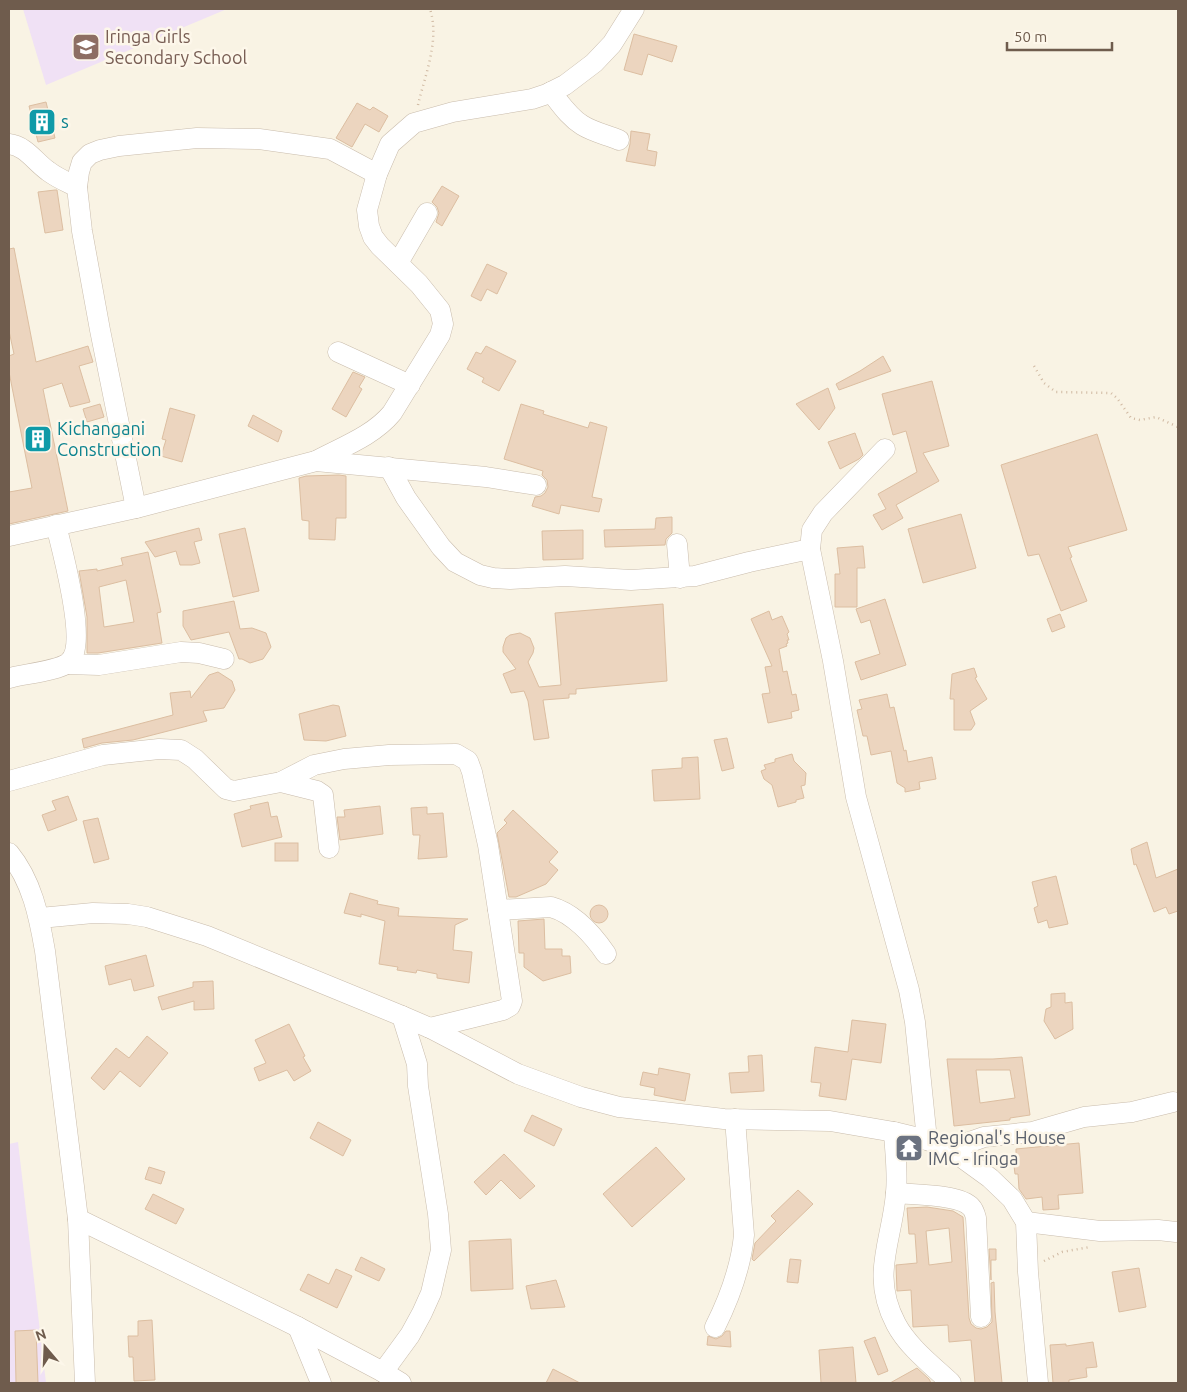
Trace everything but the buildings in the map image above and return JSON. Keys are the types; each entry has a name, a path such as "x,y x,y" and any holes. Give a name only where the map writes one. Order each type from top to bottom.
{"street":[{"path":"9,536 136,508 316,461 383,424 410,385 440,335 443,324 440,310 419,284 380,246 373,236 370,226 367,210 377,174 390,144 414,123 453,112 532,99 565,85 612,44 634,9"},
{"path":"551,92 574,119 596,132 619,140"},
{"path":"136,508 82,231 77,187 82,162 90,154 124,145 197,138 259,139 330,149 377,174"},
{"path":"9,144 25,150 46,170 77,187"},
{"path":"398,263 428,213"},
{"path":"338,352 410,385"},
{"path":"885,449 823,513 812,530 810,549 833,661 856,797 909,990 915,1022 927,1140"},
{"path":"316,461 486,477 536,485"},
{"path":"389,467 406,498 441,547 455,562 480,575 493,578 565,576 631,580 680,578 810,549"},
{"path":"9,678 58,668 67,664 74,657 76,648 75,619 56,525"},
{"path":"677,544 680,578"},
{"path":"67,664 99,665 181,652 199,653 224,659"},
{"path":"9,782 103,755 159,749 181,750 195,759 229,790 281,782 314,765 344,759 419,753 456,754 465,758 470,763 480,806 512,996 510,1006 503,1010 430,1028"},
{"path":"281,782 317,791 323,795 329,848"},
{"path":"9,853 25,878 40,918 78,1219 85,1383"},
{"path":"498,910 551,907 559,909 598,942 606,954"},
{"path":"40,918 93,913 128,914 147,917 207,936 430,1028 518,1074 581,1097 619,1107 735,1119 830,1121 894,1132 927,1140 950,1149 990,1178 1008,1195 1026,1222 1028,1272 1038,1383"},
{"path":"383,1372 410,1335 422,1313 431,1293 441,1250 438,1214 418,1086 417,1064 402,1016"},
{"path":"950,1149 984,1137 1032,1132 1084,1117 1132,1112 1173,1102"},
{"path":"716,1327 743,1247 744,1236 735,1119"},
{"path":"894,1132 896,1193 882,1274 884,1290 897,1326 916,1350 951,1383"},
{"path":"896,1193 946,1197 967,1203 972,1207 976,1218 982,1317"},
{"path":"78,1219 298,1327 401,1383"},
{"path":"1026,1222 1100,1231 1158,1230 1176,1232"},
{"path":"298,1327 321,1383"}],"path":[{"path":"414,123 432,50 434,32 430,9"},
{"path":"1034,366 1044,383 1056,392 1111,394 1117,398 1130,418 1140,420 1156,417 1178,427"},
{"path":"1028,1272 1042,1262 1062,1252 1094,1246"}],"shaded area":[{"name":"Iringa Girls Secondary School","path":"23,9 227,9 46,85"},
{"path":"18,1142 46,1383 9,1383 9,1144"}],"place":[{"name":"Iringa Girls Secondary School","path":"86,47"},
{"name":"s","path":"42,122"},
{"name":"Kichangani Construction","path":"38,439"},
{"name":"Regional's House IMC - Iringa","path":"909,1148"}]}
